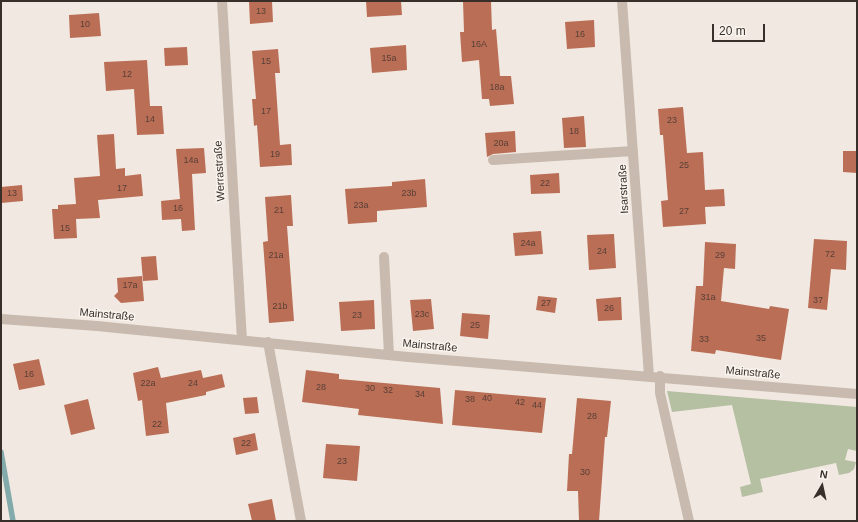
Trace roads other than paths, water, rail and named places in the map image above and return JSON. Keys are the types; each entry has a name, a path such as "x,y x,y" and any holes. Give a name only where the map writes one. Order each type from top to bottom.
{"street":[{"name":"Werrastraße","path":"222,1 242,340"},
{"name":"Isarstraße","path":"622,1 634,151 641,287 649,376"},
{"path":"494,160 634,151"},
{"path":"384,257 389,355"},
{"name":"Mainstraße","path":"1,319 268,342 389,355 660,376 857,394"},
{"path":"268,342 301,521"},
{"path":"660,376 660,393 689,521"}],"waterway":[{"path":"1,452 13,521"}]}
